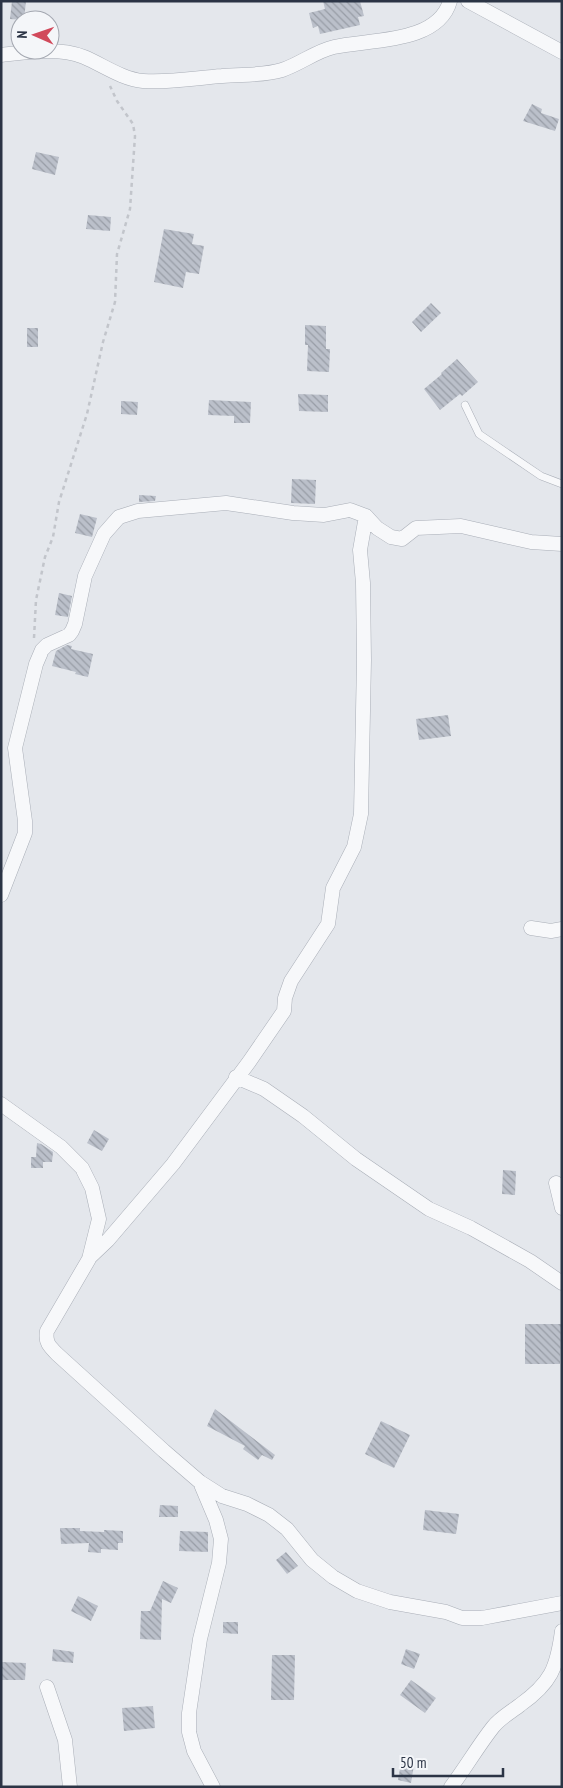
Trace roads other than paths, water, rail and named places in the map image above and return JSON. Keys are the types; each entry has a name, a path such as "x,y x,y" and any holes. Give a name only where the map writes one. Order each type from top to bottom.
{"street":[{"path":"1,55 59,52 85,58 132,79 143,81 175,80 280,70 333,47 400,38 429,28 444,17 450,1"},
{"path":"468,1 562,52"},
{"path":"483,9 497,1"},
{"path":"1,894 25,833 24,811 15,748 36,664 42,650 47,645 62,639 72,631 86,576 104,534 119,517 138,511 226,503 293,513 324,515 350,510 366,516 377,528 391,537 402,539 416,528 461,526 531,542 562,544"},
{"path":"366,516 360,550 363,583 364,660 361,814 354,847 333,888 328,924 291,980 285,998 284,1011 249,1062 172,1164 108,1240 89,1259 47,1331 46,1338 47,1343 57,1354 200,1482 222,1496 247,1504 269,1515 287,1529 312,1560 357,1592 390,1602 446,1612 462,1618 482,1618 562,1603"},
{"path":"530,928 551,931 562,929"},
{"path":"236,1077 264,1089 303,1116 356,1159 429,1209 472,1228 562,1283"},
{"path":"1,1104 61,1146 82,1168 92,1188 99,1219 89,1259"},
{"path":"556,1183 562,1208"},
{"path":"200,1482 216,1520 221,1539 219,1563 200,1639 189,1713 189,1732 194,1751 213,1787"},
{"path":"451,1787 494,1726 547,1682 556,1663 562,1631"},
{"path":"47,1687 65,1740 70,1787"}],"lane":[{"path":"464,405 478,434 540,476 562,484"}]}
